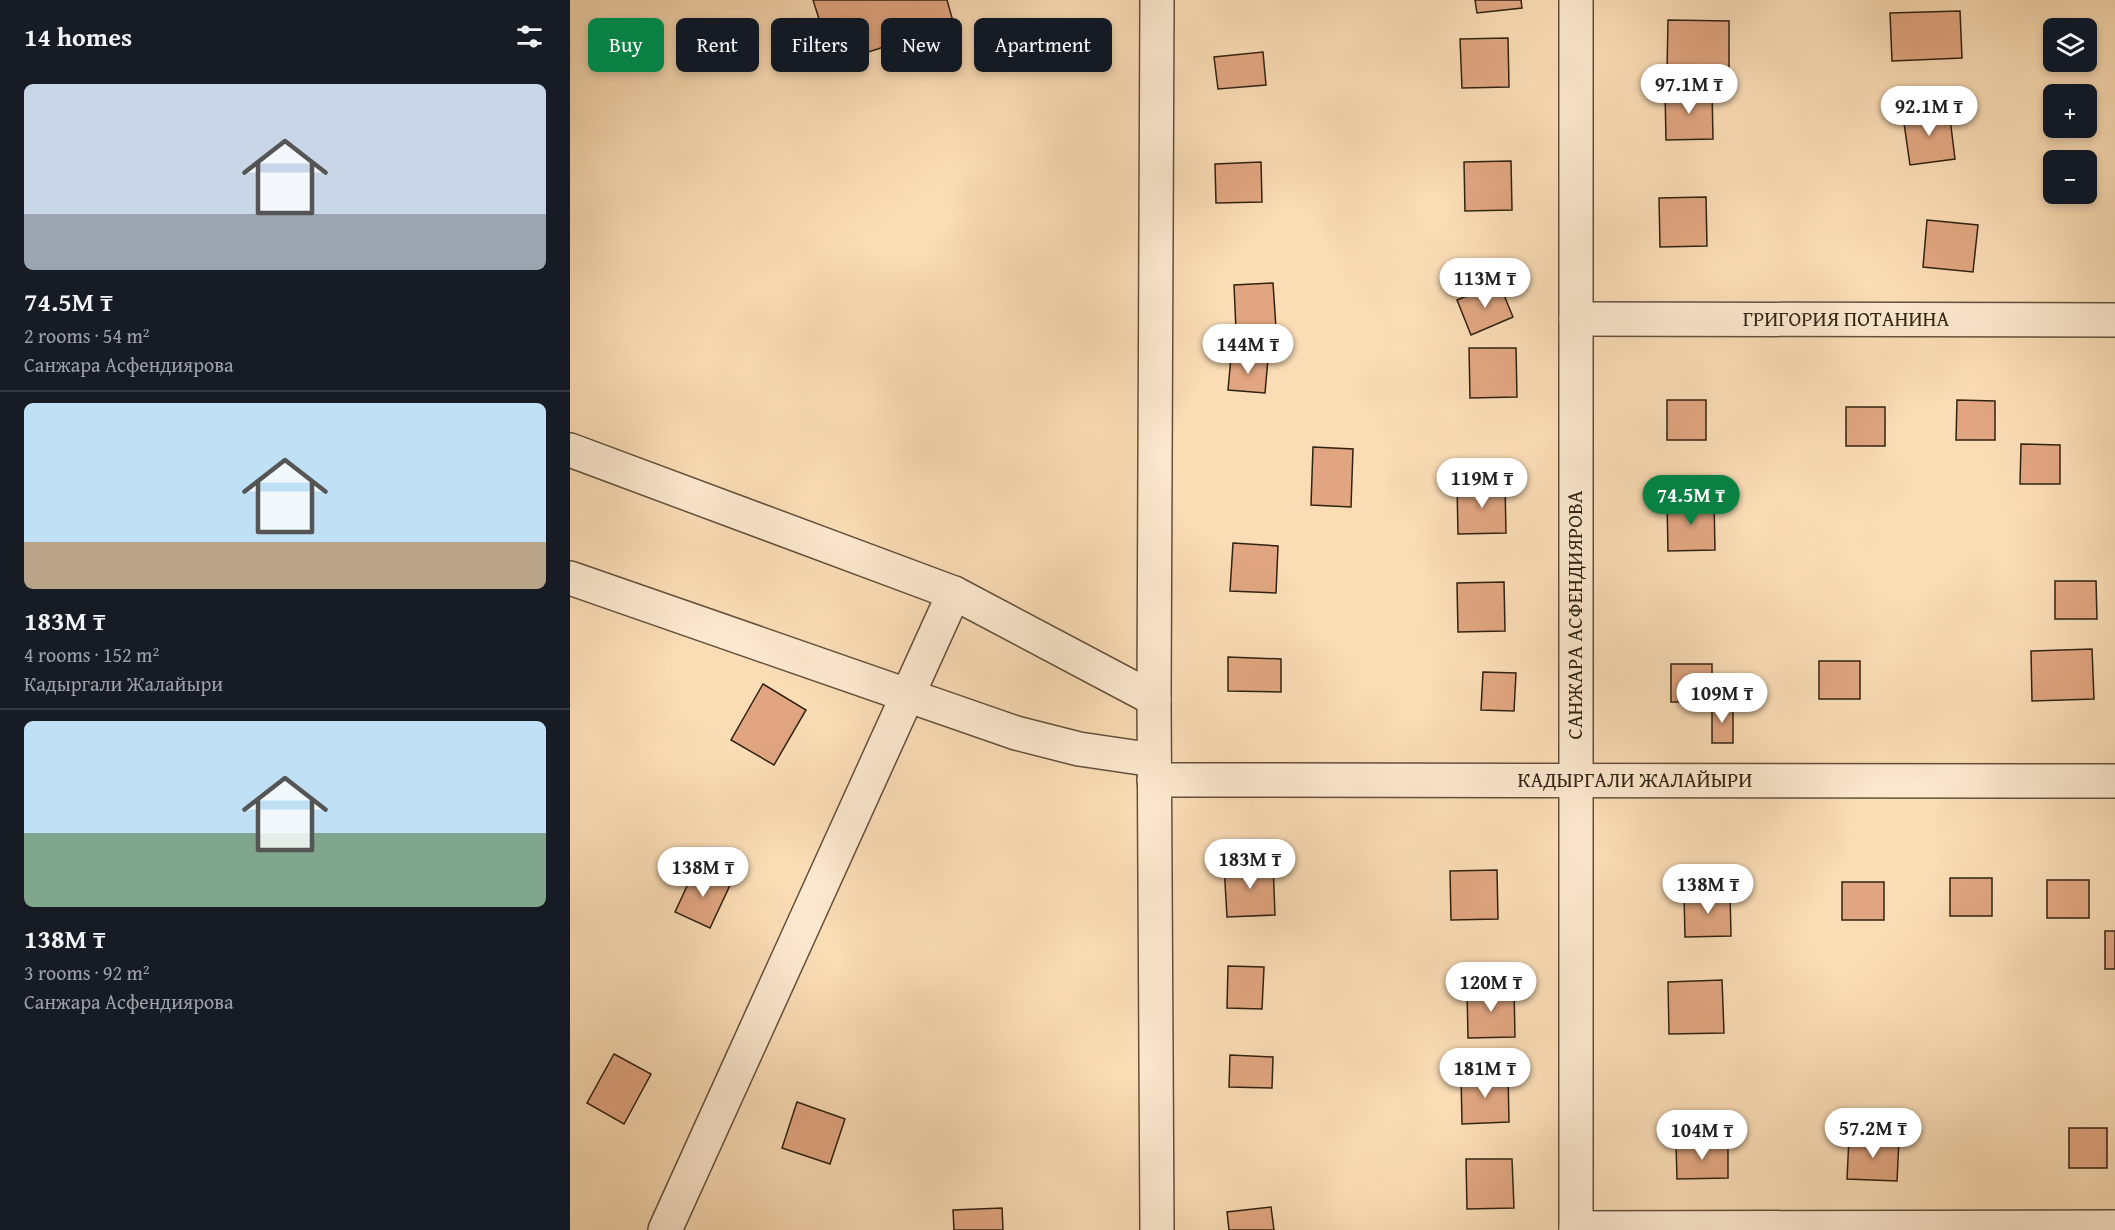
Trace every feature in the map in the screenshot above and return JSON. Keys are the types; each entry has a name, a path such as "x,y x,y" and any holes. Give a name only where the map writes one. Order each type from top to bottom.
{"street":[{"path":"1156,1230 1154,699 1157,0"},
{"name":"САНЖАРА АСФЕНДИЯРОВА","path":"1576,0 1576,1229"},
{"name":"ГРИГОРИЯ ПОТАНИНА","path":"1576,319 2115,320"},
{"path":"570,450 954,593 1154,699"},
{"name":"КАДЫРГАЛИ ЖАЛАЙЫРИ","path":"570,578 1016,733 1155,770 1575,780 2115,781"},
{"path":"665,1230 954,593"},
{"path":"1576,1229 2115,1227"}],"building":[{"path":"813,0 947,0 952,18 881,18 881,48 869,52 869,18 819,18"},
{"path":"1475,0 1521,0 1522,8 1477,13"},
{"path":"1960,11 1962,58 1892,61 1890,13"},
{"path":"1668,20 1729,21 1729,71 1667,71"},
{"path":"1508,38 1509,87 1462,88 1460,39"},
{"path":"1263,52 1266,85 1218,89 1214,57"},
{"path":"1712,90 1713,139 1666,140 1665,91"},
{"path":"1949,110 1955,159 1910,165 1903,116"},
{"path":"1511,161 1512,210 1465,211 1464,162"},
{"path":"1261,162 1262,202 1216,203 1215,164"},
{"path":"1706,197 1707,246 1660,247 1659,198"},
{"path":"1927,220 1978,225 1973,272 1923,267"},
{"path":"1273,283 1276,328 1236,330 1234,285"},
{"path":"1499,283 1513,317 1471,335 1457,300"},
{"path":"1469,348 1516,348 1517,397 1470,398"},
{"path":"1231,357 1268,359 1265,393 1228,390"},
{"path":"1667,400 1706,400 1706,440 1667,440"},
{"path":"1957,400 1995,401 1995,440 1956,440"},
{"path":"1846,407 1885,407 1885,446 1846,446"},
{"path":"2021,444 2060,445 2060,484 2020,484"},
{"path":"1313,447 1353,449 1351,507 1311,505"},
{"path":"1505,484 1506,533 1458,534 1457,485"},
{"path":"1714,501 1715,550 1668,551 1667,502"},
{"path":"1233,543 1278,546 1276,593 1230,591"},
{"path":"2055,581 2096,581 2097,619 2055,619"},
{"path":"1504,582 1505,631 1458,632 1457,583"},
{"path":"2092,649 2094,699 2032,701 2031,651"},
{"path":"1228,657 1281,659 1281,692 1228,691"},
{"path":"1819,661 1860,661 1860,699 1819,699"},
{"path":"1671,664 1712,664 1712,702 1671,702"},
{"path":"1483,672 1516,673 1514,711 1481,710"},
{"path":"763,684 806,710 774,765 731,740"},
{"path":"1712,705 1733,705 1733,743 1712,743"},
{"path":"1273,863 1275,915 1227,917 1224,865"},
{"path":"696,867 731,883 710,928 675,912"},
{"path":"1497,870 1498,919 1451,920 1450,871"},
{"path":"1950,878 1992,878 1992,916 1950,916"},
{"path":"2047,880 2089,880 2089,918 2047,918"},
{"path":"1842,882 1884,882 1884,920 1842,920"},
{"path":"1730,894 1731,936 1685,937 1684,895"},
{"path":"2105,931 2115,931 2115,969 2105,969"},
{"path":"1228,966 1264,967 1262,1009 1227,1008"},
{"path":"1722,980 1724,1033 1669,1034 1668,982"},
{"path":"1514,988 1515,1037 1468,1038 1467,989"},
{"path":"614,1054 651,1074 624,1124 587,1103"},
{"path":"1230,1055 1273,1057 1272,1088 1229,1087"},
{"path":"1508,1073 1509,1122 1462,1124 1461,1075"},
{"path":"797,1102 845,1119 830,1164 782,1148"},
{"path":"2069,1128 2107,1128 2107,1168 2069,1168"},
{"path":"1849,1138 1899,1140 1897,1181 1847,1179"},
{"path":"1728,1143 1728,1178 1677,1179 1676,1144"},
{"path":"1466,1159 1512,1159 1514,1208 1467,1209"},
{"path":"1271,1207 1274,1230 1229,1230 1227,1212"},
{"path":"1002,1208 1003,1230 954,1230 953,1210"}]}
